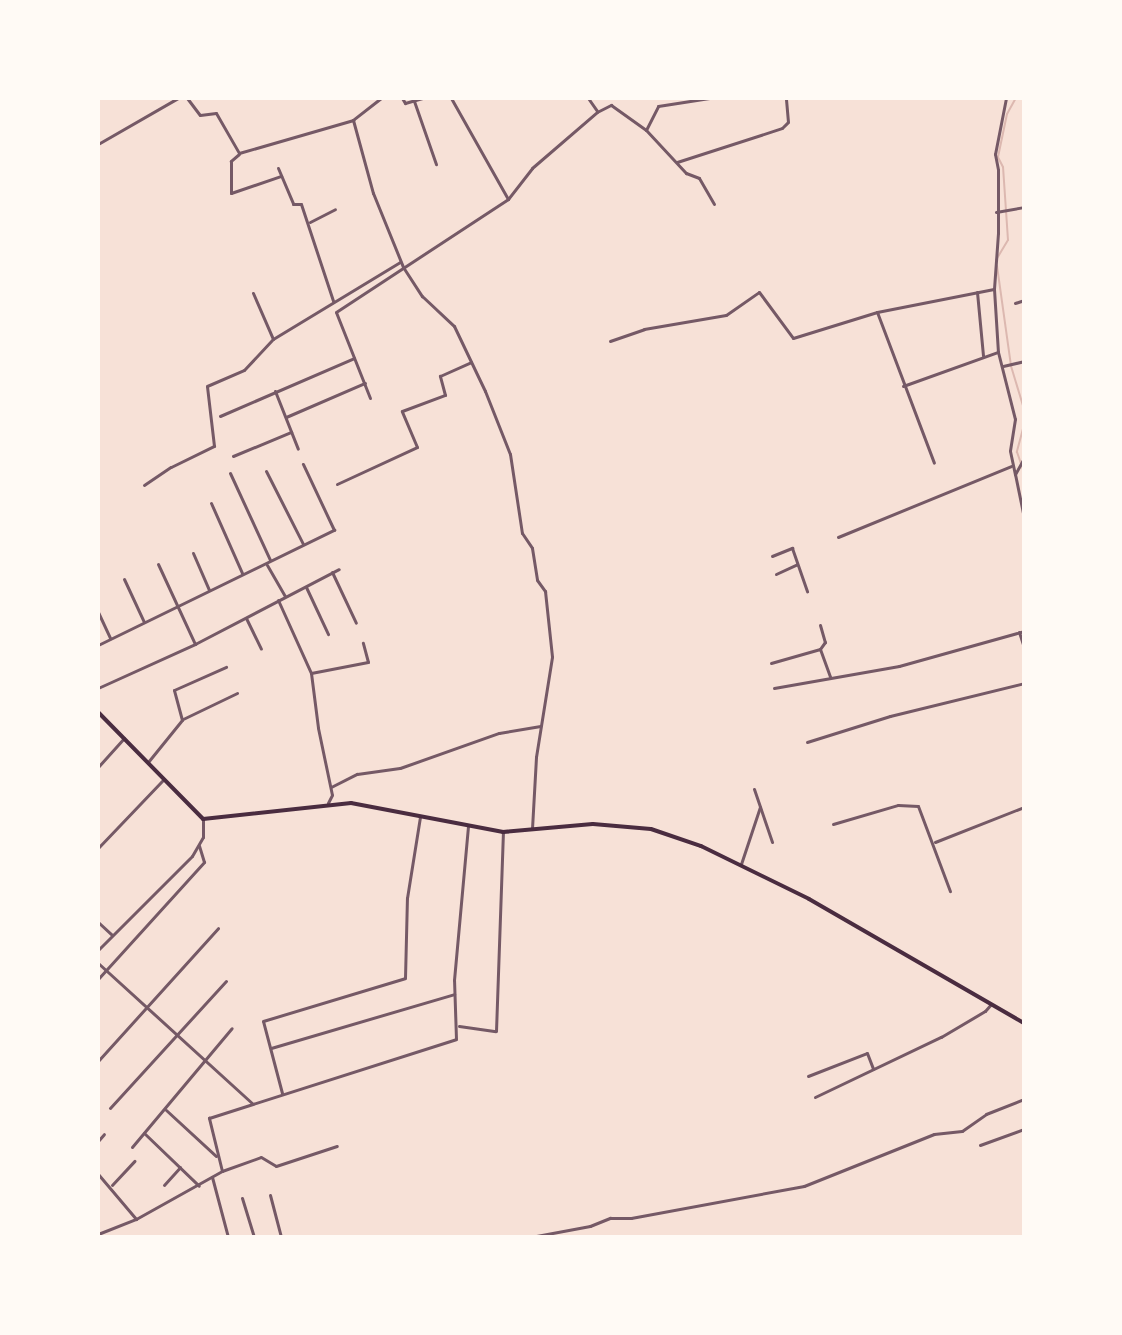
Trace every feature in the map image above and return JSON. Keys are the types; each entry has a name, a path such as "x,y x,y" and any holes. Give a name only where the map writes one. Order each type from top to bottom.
{"main road":[{"path":"98,712 203,819 232,819 328,803 351,803 503,832 593,824 629,825 701,846 853,922 1024,1023"}],"street":[{"path":"98,144 178,98"},
{"path":"187,98 200,115 216,113 239,153"},
{"path":"281,176 231,193 231,161 239,153 353,120 381,98"},
{"path":"402,98 405,103 423,98"},
{"path":"451,98 508,199"},
{"path":"588,98 597,112"},
{"path":"646,130 658,106 709,98"},
{"path":"677,162 782,128 788,122 786,98"},
{"path":"1006,98 995,154 999,212 994,289 998,352 1015,419 1011,466 1016,472 1024,518"},
{"path":"414,101 436,164"},
{"path":"370,398 336,312 403,267 452,239 472,221 508,199 532,168 597,112 611,105 646,130 686,173 699,178 714,204"},
{"path":"353,120 373,193 400,262 422,296 444,313 454,326 510,454 522,533 532,548 537,580 545,591 552,657 541,726 532,829"},
{"path":"278,168 293,204 301,204 333,301"},
{"path":"999,212 1024,207"},
{"path":"308,223 335,209"},
{"path":"144,485 171,467 214,446 207,386 244,370 273,339 400,262"},
{"path":"610,341 644,329 726,315 759,292 793,338 877,312 994,289"},
{"path":"977,292 983,357"},
{"path":"253,293 273,339"},
{"path":"1015,303 1024,300"},
{"path":"877,312 934,463"},
{"path":"903,386 998,352"},
{"path":"220,416 354,358"},
{"path":"1003,366 1024,361"},
{"path":"337,484 417,447 402,411 445,395 439,377 471,362"},
{"path":"286,417 365,383"},
{"path":"275,391 298,449"},
{"path":"233,456 291,432"},
{"path":"1016,472 1023,459"},
{"path":"98,645 334,528 303,464"},
{"path":"838,537 1011,466"},
{"path":"266,471 303,544"},
{"path":"230,473 285,596"},
{"path":"211,503 242,574"},
{"path":"772,556 791,548 807,591"},
{"path":"193,553 209,591"},
{"path":"158,564 195,644"},
{"path":"776,574 797,564"},
{"path":"98,688 195,644 339,569"},
{"path":"332,572 356,623"},
{"path":"124,579 144,622"},
{"path":"306,587 328,634"},
{"path":"278,600 311,673 318,728 331,787 328,803"},
{"path":"98,612 110,638"},
{"path":"246,618 261,649"},
{"path":"771,663 820,649 825,642 820,625"},
{"path":"774,688 899,666 1022,632 1024,647"},
{"path":"311,673 368,662 363,643"},
{"path":"820,649 830,678"},
{"path":"182,720 174,690 226,667"},
{"path":"807,742 890,716 1024,683"},
{"path":"148,762 182,720 237,693"},
{"path":"331,787 357,774 400,768 499,733 541,726"},
{"path":"98,767 124,738"},
{"path":"98,848 164,779"},
{"path":"754,789 772,842"},
{"path":"833,824 914,804 918,806 950,891"},
{"path":"741,866 760,807"},
{"path":"933,843 1024,807"},
{"path":"282,1093 263,1021 405,978 407,898 420,817"},
{"path":"98,950 199,846 203,837 203,819"},
{"path":"222,1171 207,1120 282,1093 452,1043 457,1026 454,994 468,826"},
{"path":"457,1026 496,1031 503,832"},
{"path":"98,979 204,862 199,846"},
{"path":"98,922 112,935"},
{"path":"98,1061 218,928"},
{"path":"98,963 253,1103"},
{"path":"110,1108 226,981"},
{"path":"271,1048 454,994"},
{"path":"815,1097 941,1037 985,1011 991,1004"},
{"path":"132,1147 207,1062 232,1028"},
{"path":"808,1076 867,1053 873,1069"},
{"path":"531,1237 590,1226 610,1218 631,1218 804,1186 934,1134 962,1131 986,1114 1024,1099"},
{"path":"165,1109 219,1159"},
{"path":"980,1145 1024,1129"},
{"path":"144,1132 199,1186"},
{"path":"98,1141 104,1134"},
{"path":"98,1234 136,1219 222,1171 261,1157 281,1165 337,1146"},
{"path":"111,1186 134,1161"},
{"path":"164,1185 180,1167"},
{"path":"98,1174 136,1219"},
{"path":"212,1177 228,1237"},
{"path":"270,1195 281,1237"},
{"path":"242,1198 254,1237"}],"waterway":[{"path":"996,260 1008,240 1003,167 998,157 1007,114 1016,98"},
{"path":"997,266 1011,366 1024,409"},
{"path":"1024,425 1017,452 1024,472"}]}
